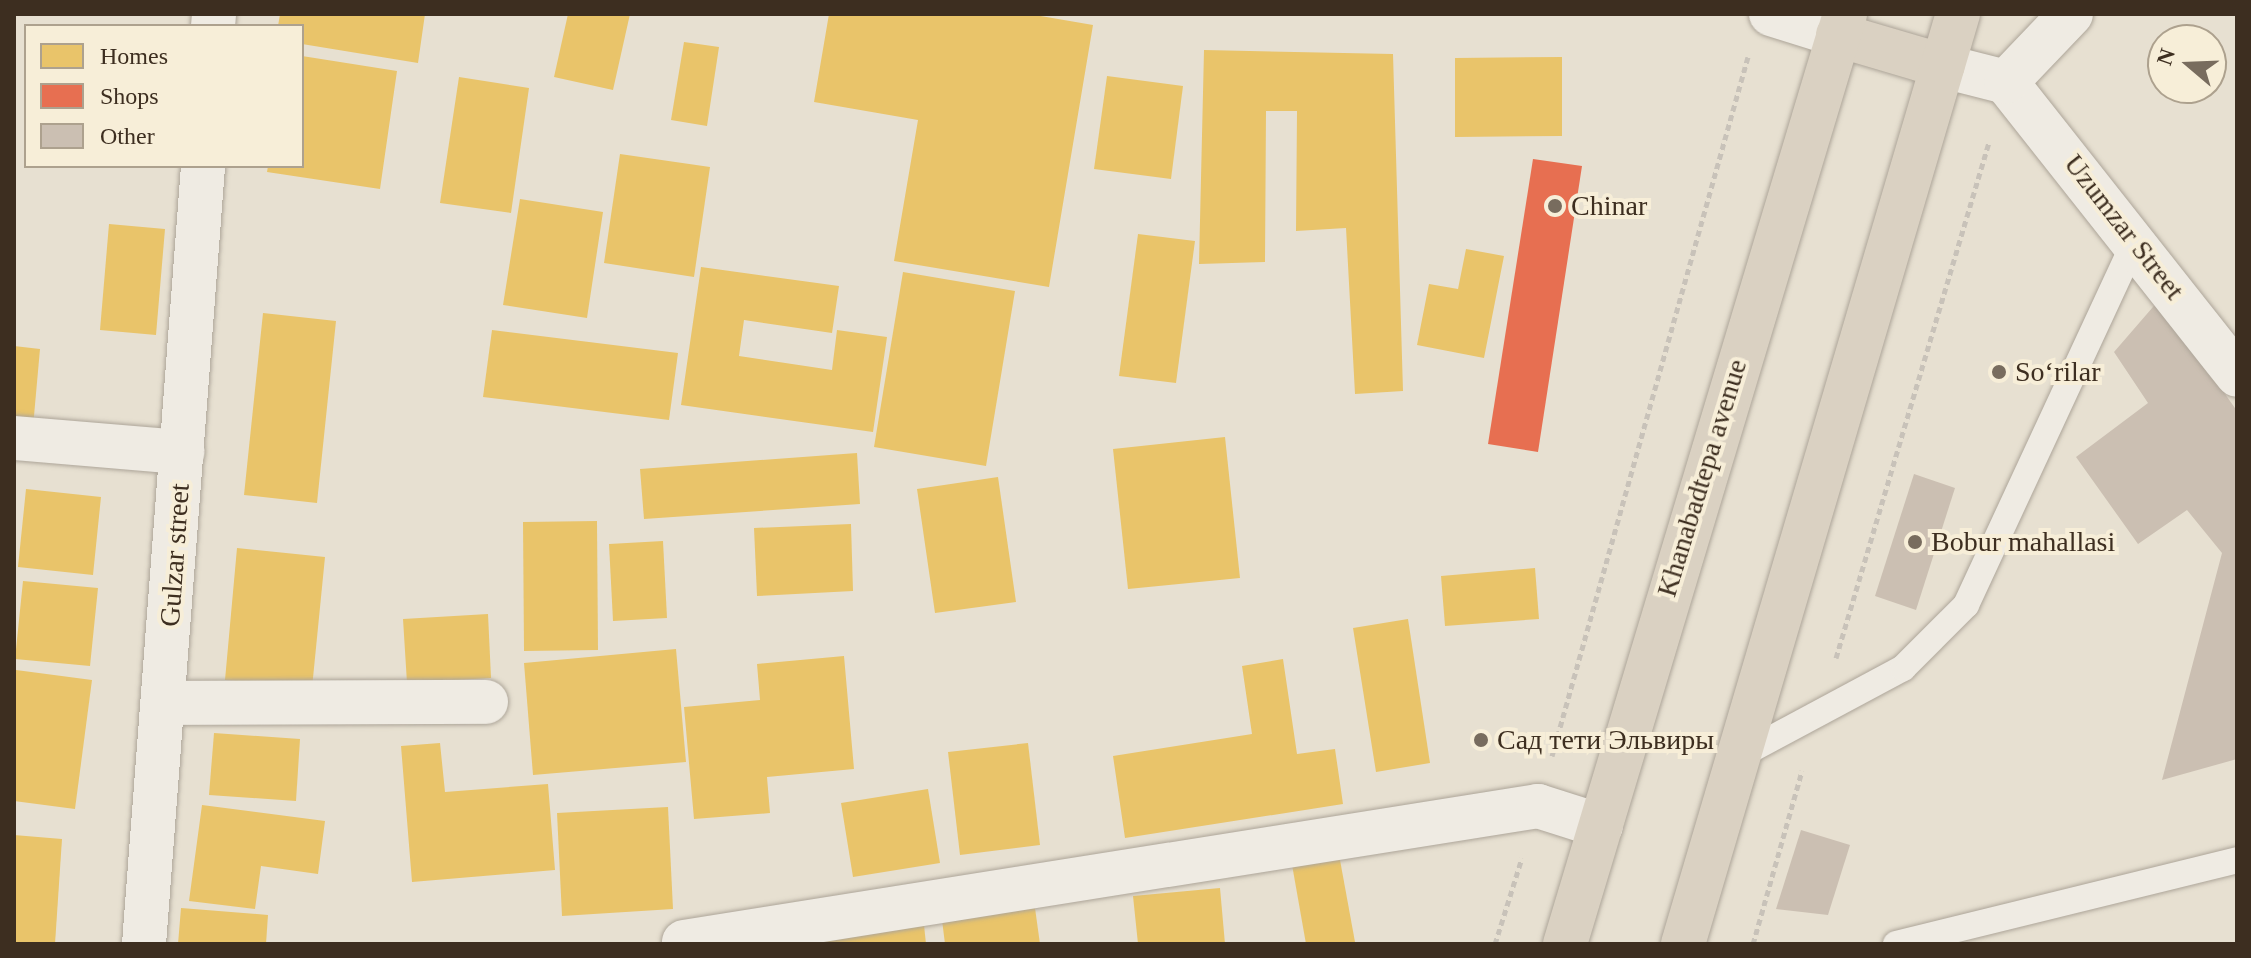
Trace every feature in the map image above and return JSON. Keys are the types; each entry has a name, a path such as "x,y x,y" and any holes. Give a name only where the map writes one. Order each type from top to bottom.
{"highway":[{"path":"1683,944 1958,14"},
{"path":"1842,24 1943,66"},
{"name":"Khanabadtepa avenue","path":"1565,944 1842,24"}],"street":[{"path":"1943,66 2006,82 2071,14"},
{"path":"1761,29 1842,24"},
{"name":"Uzumzar Street","path":"2006,82 2136,238 2237,375"},
{"name":"Gulzar street","path":"144,944 165,703 203,168"},
{"path":"14,438 182,452"},
{"path":"165,703 486,702"},
{"path":"684,942 1538,806 1601,826"}],"lane":[{"path":"1739,756 1817,718 1903,668 1966,605 2136,238"},
{"path":"1896,944 2237,860"}],"path":[{"path":"1495,944 1538,806 1761,29"},
{"path":"1753,944 2006,82"}],"building: Homes":[{"path":"280,14 425,14 418,63 304,44 304,24 278,24"},
{"path":"568,14 630,14 613,90 554,77"},
{"path":"829,14 1029,14 1093,25 1049,287 894,261 918,120 814,102"},
{"path":"684,42 719,47 707,126 671,120"},
{"path":"1204,50 1393,54 1403,391 1355,394 1346,228 1296,231 1297,111 1266,111 1265,262 1199,264"},
{"path":"304,56 397,71 380,189 267,172 268,168 304,168"},
{"path":"1562,57 1562,136 1455,137 1455,58"},
{"path":"1107,76 1183,86 1171,179 1094,169"},
{"path":"459,77 529,88 511,213 440,203"},
{"path":"620,154 710,167 694,277 604,263"},
{"path":"520,199 603,212 587,318 503,305"},
{"path":"109,224 165,229 156,335 100,330"},
{"path":"1138,234 1195,241 1176,383 1119,376"},
{"path":"1466,249 1504,256 1484,358 1417,345 1429,284 1458,289"},
{"path":"701,267 839,286 832,333 744,320 739,356 832,370 837,330 887,337 873,432 681,405"},
{"path":"903,272 1015,291 986,466 874,447"},
{"path":"263,313 336,321 317,503 244,495"},
{"path":"492,330 678,353 669,420 483,397"},
{"path":"14,346 40,349 33,427 14,425"},
{"path":"1225,437 1240,578 1128,589 1113,449"},
{"path":"857,453 860,504 644,519 640,469"},
{"path":"998,477 1016,602 935,613 917,489"},
{"path":"26,489 101,497 93,575 18,567"},
{"path":"597,521 598,650 524,651 523,522"},
{"path":"851,524 853,591 757,596 754,528"},
{"path":"663,541 667,618 613,621 609,544"},
{"path":"237,548 325,557 312,688 225,680"},
{"path":"1535,568 1539,619 1445,626 1441,576"},
{"path":"23,581 98,588 90,666 15,659"},
{"path":"488,614 491,678 407,683 403,619"},
{"path":"1408,619 1430,763 1376,772 1353,628"},
{"path":"676,649 686,762 533,775 524,663"},
{"path":"844,656 854,769 767,777 770,813 694,819 684,707 760,700 757,664"},
{"path":"1283,659 1297,754 1335,749 1343,804 1125,838 1113,756 1252,734 1242,666"},
{"path":"16,670 92,680 75,809 14,801"},
{"path":"214,733 300,739 296,801 209,795"},
{"path":"440,743 445,792 548,784 555,870 412,882 401,746"},
{"path":"1028,743 1040,845 960,855 948,752"},
{"path":"928,789 940,863 853,877 841,803"},
{"path":"202,805 325,821 318,874 261,866 255,909 189,901"},
{"path":"668,807 673,909 562,916 557,813"},
{"path":"14,835 62,839 55,944 14,942"},
{"path":"1338,849 1355,942 1306,944 1291,859"},
{"path":"1220,888 1225,944 1138,944 1133,896"},
{"path":"181,908 268,915 266,944 178,944"},
{"path":"1035,908 1040,944 945,944 942,920"},
{"path":"924,925 926,944 813,944 813,939"}],"building: Shops":[{"path":"1533,159 1582,166 1538,452 1488,444"}],"building: Other":[{"path":"2159,300 2237,411 2237,759 2162,780 2222,553 2187,510 2138,544 2076,457 2148,403 2114,352"},
{"name":"Bobur mahallasi","path":"1914,474 1955,488 1916,610 1875,596"},
{"path":"1801,830 1850,845 1828,915 1776,909"}],"place":[{"name":"Chinar","path":"1555,206"},
{"name":"Soʻrilar","path":"1999,372"},
{"name":"Bobur mahallasi","path":"1915,542"},
{"name":"Сад тети Эльвиры","path":"1481,740"}]}
